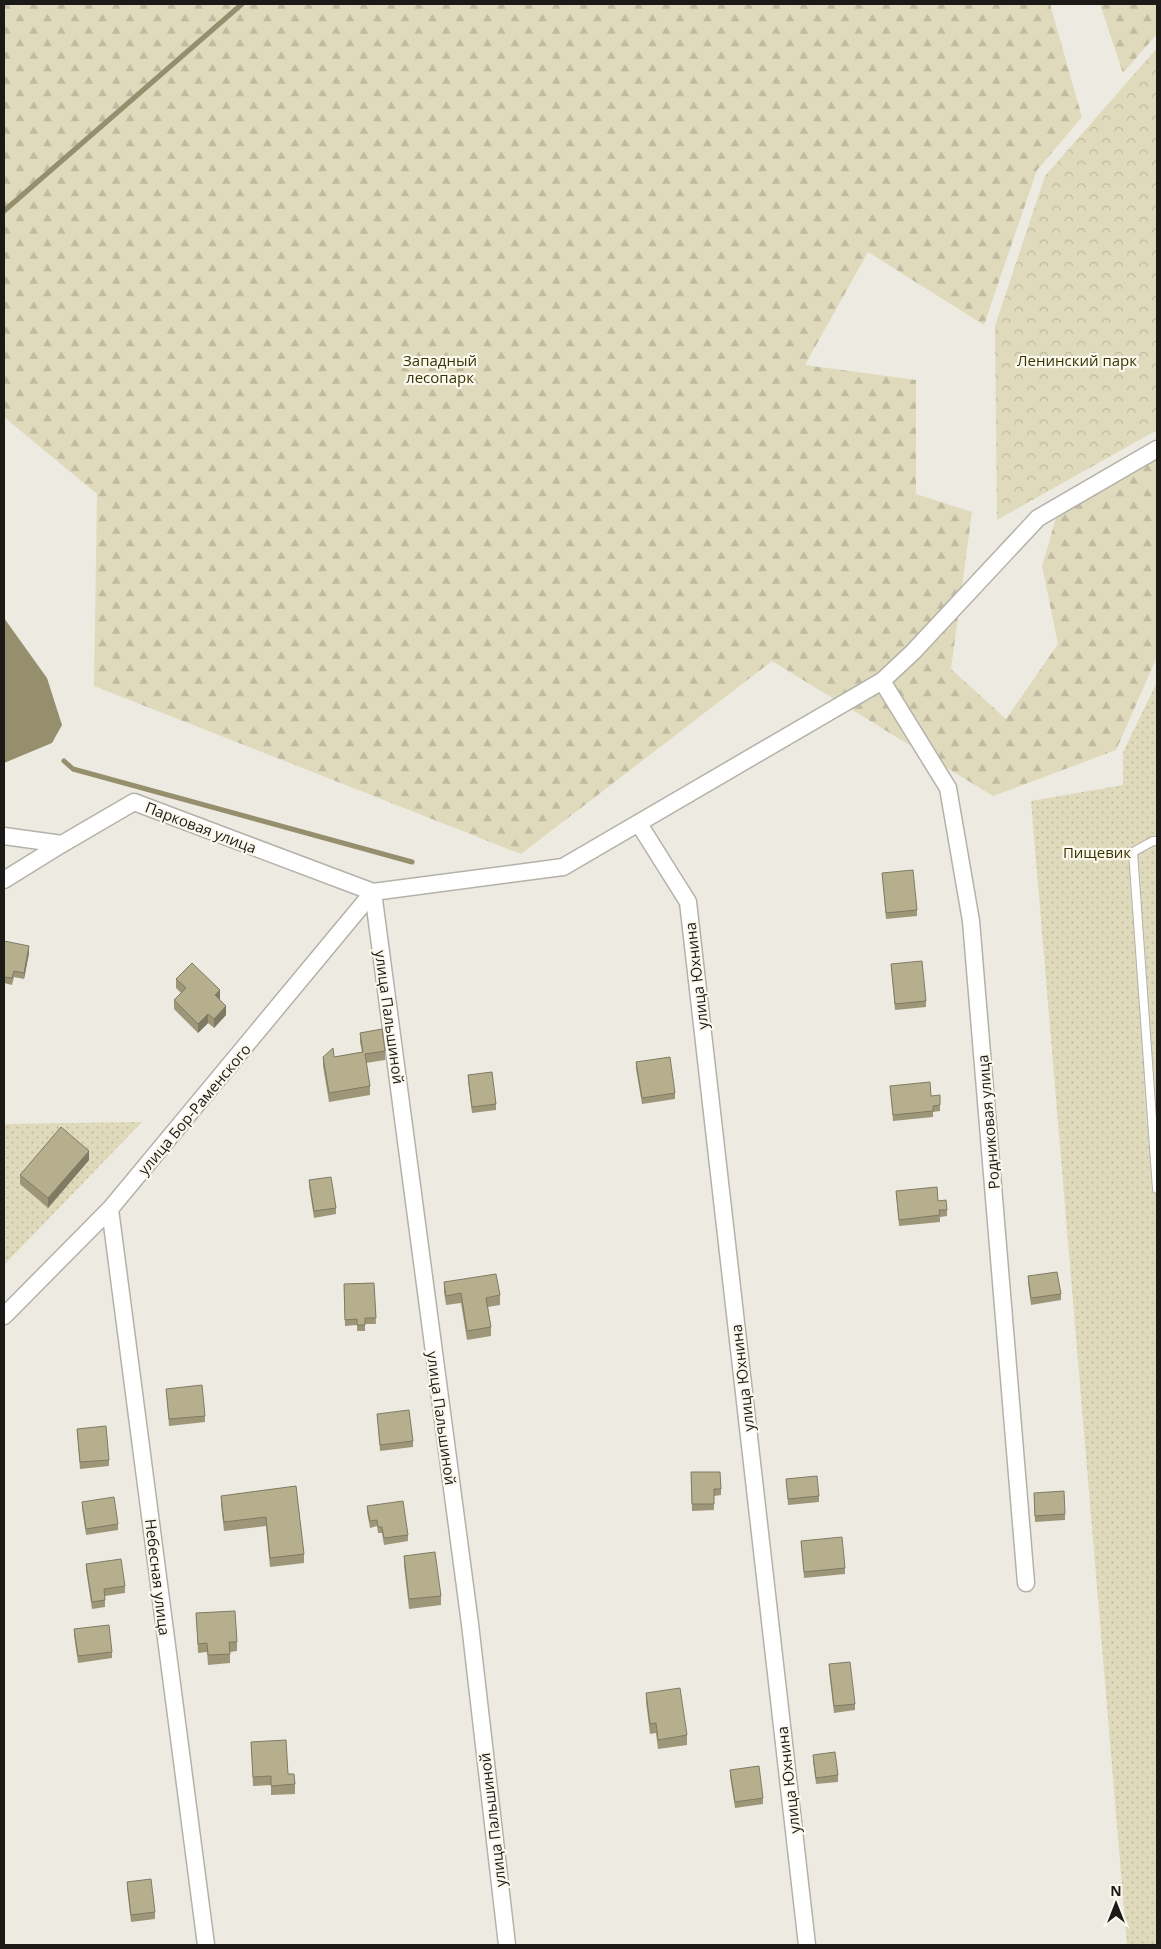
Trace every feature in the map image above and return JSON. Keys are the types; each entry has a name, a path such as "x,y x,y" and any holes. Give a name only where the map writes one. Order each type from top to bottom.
{"street":[{"path":"373,892 563,867 882,681 914,652 1038,518 1157,449"},
{"name":"Родниковая улица","path":"882,681 948,788 971,921 1026,1582"},
{"name":"Парковая улица","path":"62,844 134,802 373,892"},
{"name":"улица Юхнина","path":"639,824 688,902 807,1945"},
{"path":"4,836 62,844"},
{"path":"4,880 62,844"},
{"name":"улица Бор-Раменского","path":"4,1316 110,1209 373,892"},
{"name":"улица Пальшиной","path":"373,892 470,1624 507,1945"},
{"name":"Небесная улица","path":"110,1209 206,1945"}],"lane":[{"path":"1157,841 1153,841 1133,852 1157,1189"},
{"path":"1148,1059 1157,1059"}],"green space":[{"name":"Западный лесопарк","path":"4,4 1050,4 1082,117 1037,170 984,325 868,252 805,365 916,380 916,494 972,512 951,669 1006,719 1058,644 1042,566 1056,518 1157,457 1157,657 1116,750 993,796 772,661 521,854 94,686 97,494 4,417"},
{"path":"1100,4 1157,4 1157,34 1123,73"},
{"name":"Ленинский парк","path":"1157,48 1157,430 997,520 995,326 1045,176"},
{"name":"Пищевик","path":"1157,682 1157,1945 1127,1945 1031,801 1123,785 1123,752"},
{"path":"142,1122 4,1265 4,1124"}],"shaded area":[{"path":"4,618 47,678 62,725 52,743 4,763"}],"building":[{"path":"913,870 917,910 886,913 882,873"},
{"path":"4,941 29,946 24,973 14,971 12,978 4,977"},
{"path":"922,961 926,1001 895,1004 891,964"},
{"path":"192,963 220,990 215,995 226,1006 214,1019 208,1014 198,1024 174,1000 186,988 176,979"},
{"path":"382,1029 385,1051 365,1054 370,1086 329,1093 323,1057 333,1048 334,1057 363,1052 360,1033"},
{"path":"670,1057 675,1093 642,1098 636,1062"},
{"path":"492,1072 496,1104 472,1107 468,1075"},
{"path":"930,1082 931,1096 940,1095 940,1105 933,1106 933,1111 893,1115 890,1086"},
{"path":"61,1127 89,1151 48,1198 20,1175"},
{"path":"331,1177 336,1208 314,1211 309,1180"},
{"path":"937,1187 938,1201 946,1200 947,1210 939,1210 940,1215 899,1220 896,1191"},
{"path":"1057,1272 1061,1294 1031,1298 1028,1276"},
{"path":"496,1274 500,1295 486,1298 491,1327 467,1331 461,1293 446,1296 444,1282"},
{"path":"374,1283 376,1318 365,1318 365,1325 357,1325 357,1319 345,1320 344,1284"},
{"path":"202,1385 205,1416 169,1419 166,1389"},
{"path":"409,1410 413,1441 380,1445 377,1414"},
{"path":"106,1426 109,1460 80,1462 77,1429"},
{"path":"691,1472 720,1472 721,1489 714,1489 714,1504 692,1504"},
{"path":"817,1476 819,1496 788,1499 786,1479"},
{"path":"296,1486 304,1554 270,1558 266,1517 224,1522 221,1496"},
{"path":"1064,1491 1065,1514 1035,1516 1034,1493"},
{"path":"114,1497 118,1524 86,1529 82,1502"},
{"path":"403,1501 408,1535 384,1538 382,1527 378,1527 377,1520 370,1521 367,1506"},
{"path":"842,1537 845,1568 804,1572 801,1541"},
{"path":"435,1552 441,1596 409,1599 404,1556"},
{"path":"121,1559 125,1586 104,1589 105,1600 92,1602 86,1564"},
{"path":"235,1611 237,1642 229,1642 230,1654 208,1655 207,1643 198,1644 196,1613"},
{"path":"109,1625 112,1652 78,1656 74,1629"},
{"path":"850,1662 855,1704 834,1706 829,1664"},
{"path":"680,1688 687,1735 658,1740 656,1723 650,1724 646,1693"},
{"path":"286,1740 288,1774 294,1774 295,1784 271,1786 271,1776 253,1777 251,1742"},
{"path":"835,1752 838,1775 816,1778 813,1755"},
{"path":"759,1766 763,1798 735,1802 730,1770"},
{"path":"151,1879 155,1912 131,1915 127,1882"}],"waterway":[{"path":"4,211 242,4"},
{"path":"64,761 73,769 412,862"}]}
